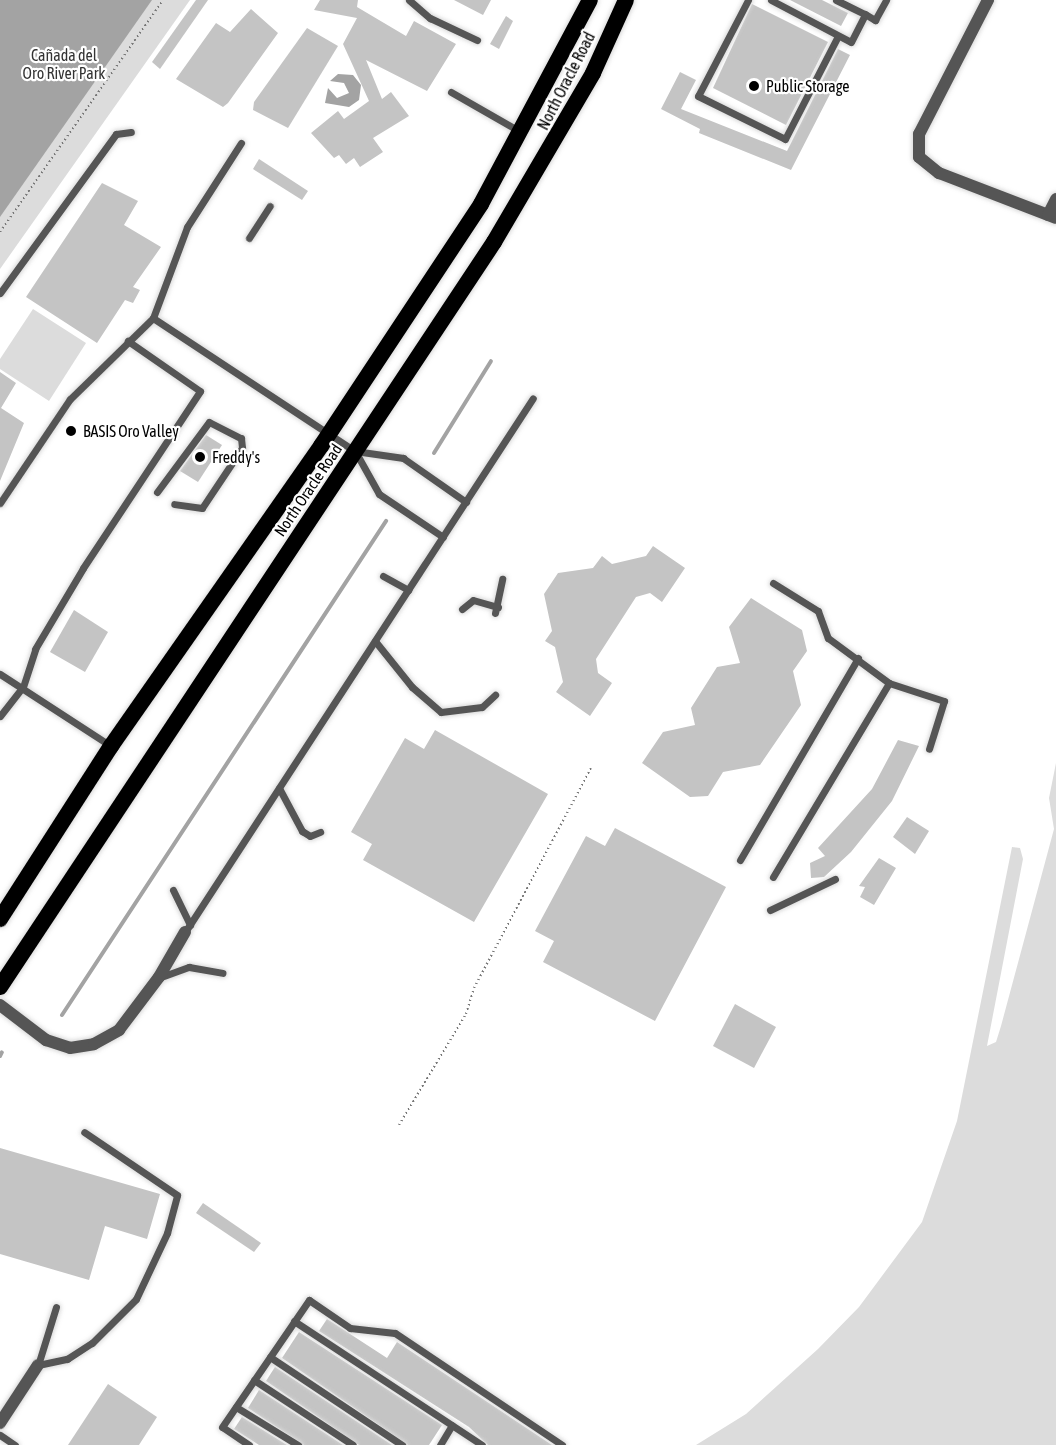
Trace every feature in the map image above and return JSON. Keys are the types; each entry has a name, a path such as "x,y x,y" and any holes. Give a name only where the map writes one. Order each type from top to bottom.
{"highway":[{"name":"North Oracle Road","path":"0,919 111,746 328,434 481,204 590,0"},
{"name":"North Oracle Road","path":"0,987 356,451 548,155 593,73 626,0"}],"street":[{"path":"988,0 919,134 919,158 939,172 1052,216 1056,199"},
{"path":"0,1005 46,1040 70,1048 94,1044 119,1030 159,977 188,928"},
{"path":"0,1423 38,1365"}],"lane":[{"path":"410,0 430,18 477,40"},
{"path":"748,0 698,96 785,139 838,36"},
{"path":"771,0 779,2 851,42 865,14"},
{"path":"836,0 875,20 886,0"},
{"path":"451,92 521,132"},
{"path":"0,293 116,134 131,132"},
{"path":"0,503 70,399 153,318 188,227 241,143"},
{"path":"249,238 270,206"},
{"path":"153,318 356,451 403,458 466,502"},
{"path":"0,716 23,687 34,649 83,568 200,391 128,341"},
{"path":"188,928 533,399"},
{"path":"157,492 209,422 241,438 242,448 202,508 174,504"},
{"path":"356,451 379,494 443,537"},
{"path":"383,576 408,590"},
{"path":"462,609 473,600 496,610 502,579"},
{"path":"773,583 818,611 828,638 889,683 944,701 929,749"},
{"path":"375,641 412,687 441,712 464,707 482,707 495,695"},
{"path":"740,860 858,658"},
{"path":"0,674 111,746"},
{"path":"773,877 889,683"},
{"path":"279,788 293,817 310,836 320,832"},
{"path":"770,910 835,879"},
{"path":"173,890 188,928"},
{"path":"159,977 189,967 222,973"},
{"path":"56,1307 38,1365 67,1359 92,1343 136,1299 167,1233 177,1195 84,1132"},
{"path":"249,1445 222,1427 309,1300 350,1328 394,1333 562,1445"},
{"path":"294,1321 482,1445"},
{"path":"270,1357 402,1445"},
{"path":"254,1380 353,1445"},
{"path":"236,1407 298,1445"},
{"path":"440,1445 452,1425"},
{"path":"0,1435 15,1445"}],"path":[{"path":"0,232 163,0"},
{"path":"399,1125 466,1014 474,988 591,768"}],"green space":[{"name":"Cañada del Oro River Park","path":"0,0 190,0 0,269"},
{"path":"33,309 86,343 49,401 0,369 0,359"},
{"path":"1056,763 1056,1445 696,1445 746,1414 818,1349 859,1307 922,1222 957,1121 1012,847 1020,848 1023,859 987,1046 996,1042 1001,1026 1054,829 1049,798"}],"shaded area":[{"name":"Cañada del Oro River Park","path":"0,0 152,0 0,217"},
{"path":"338,74 353,75 361,85 359,100 349,107 325,103 328,88 337,98 349,93 344,83 330,81"}],"building":[{"path":"196,0 208,0 160,69 152,62"},
{"path":"320,0 358,0 357,7 406,36 414,21 456,44 427,91 366,60 382,99 391,92 409,116 373,138 383,152 360,167 354,158 346,164 339,155 334,158 311,133 338,111 344,119 369,101 343,44 357,18 314,10"},
{"path":"454,0 491,0 483,15"},
{"path":"790,0 822,0 848,13 841,26"},
{"path":"752,4 828,42 786,125 713,88"},
{"path":"251,9 278,33 228,103 223,107 176,79 216,23 230,32"},
{"path":"506,16 513,21 499,49 490,44"},
{"path":"307,28 338,46 288,128 253,110 254,102"},
{"path":"838,49 850,55 791,170 699,133 700,129 661,109 680,72 696,80 681,109 787,151"},
{"path":"259,159 308,191 302,200 253,169"},
{"path":"102,183 138,201 124,225 161,247 133,287 140,290 133,303 125,300 97,343 26,297"},
{"path":"0,372 16,383 1,408 24,423 0,481"},
{"name":"Freddy's","path":"206,435 222,445 198,482 180,471"},
{"path":"653,546 685,568 662,602 650,593 636,597 596,659 598,673 612,683 590,716 556,692 563,682 555,647 545,641 552,631 544,594 558,573 593,568 602,556 612,564 646,556"},
{"path":"751,598 802,630 807,651 793,671 801,705 760,765 723,772 708,796 690,797 642,763 663,732 695,725 691,708 717,667 740,663 729,627"},
{"path":"74,610 108,632 85,672 50,652"},
{"path":"435,730 548,794 474,922 363,860 372,844 351,832 405,738 424,749"},
{"path":"898,740 919,746 892,801 851,852 824,877 811,878 810,863 825,856 818,848 872,789"},
{"path":"907,817 929,831 915,854 893,837"},
{"path":"615,828 726,887 655,1021 543,962 554,941 535,931 586,836 605,846"},
{"path":"879,858 896,868 874,905 860,897 865,887 859,886"},
{"path":"735,1004 776,1027 754,1068 713,1046"},
{"path":"0,1148 160,1194 147,1239 105,1226 89,1280 0,1254"},
{"path":"203,1203 261,1243 254,1252 196,1213"},
{"path":"327,1319 387,1358 397,1342 552,1445 488,1445 469,1427 319,1331"},
{"path":"299,1332 442,1425 429,1445 408,1445 282,1358"},
{"path":"275,1367 392,1445 359,1445 266,1381"},
{"path":"108,1384 157,1417 139,1445 68,1445"},
{"path":"259,1390 343,1445 304,1445 248,1408"},
{"path":"242,1417 287,1445 259,1445 234,1429"}],"waterway":[{"path":"434,453 491,361"},
{"path":"62,1015 386,521"},
{"path":"0,1056 2,1052"}],"place":[{"name":"Public Storage","path":"754,86"},
{"name":"BASIS Oro Valley","path":"71,431"},
{"name":"Freddy's","path":"200,457"}]}
